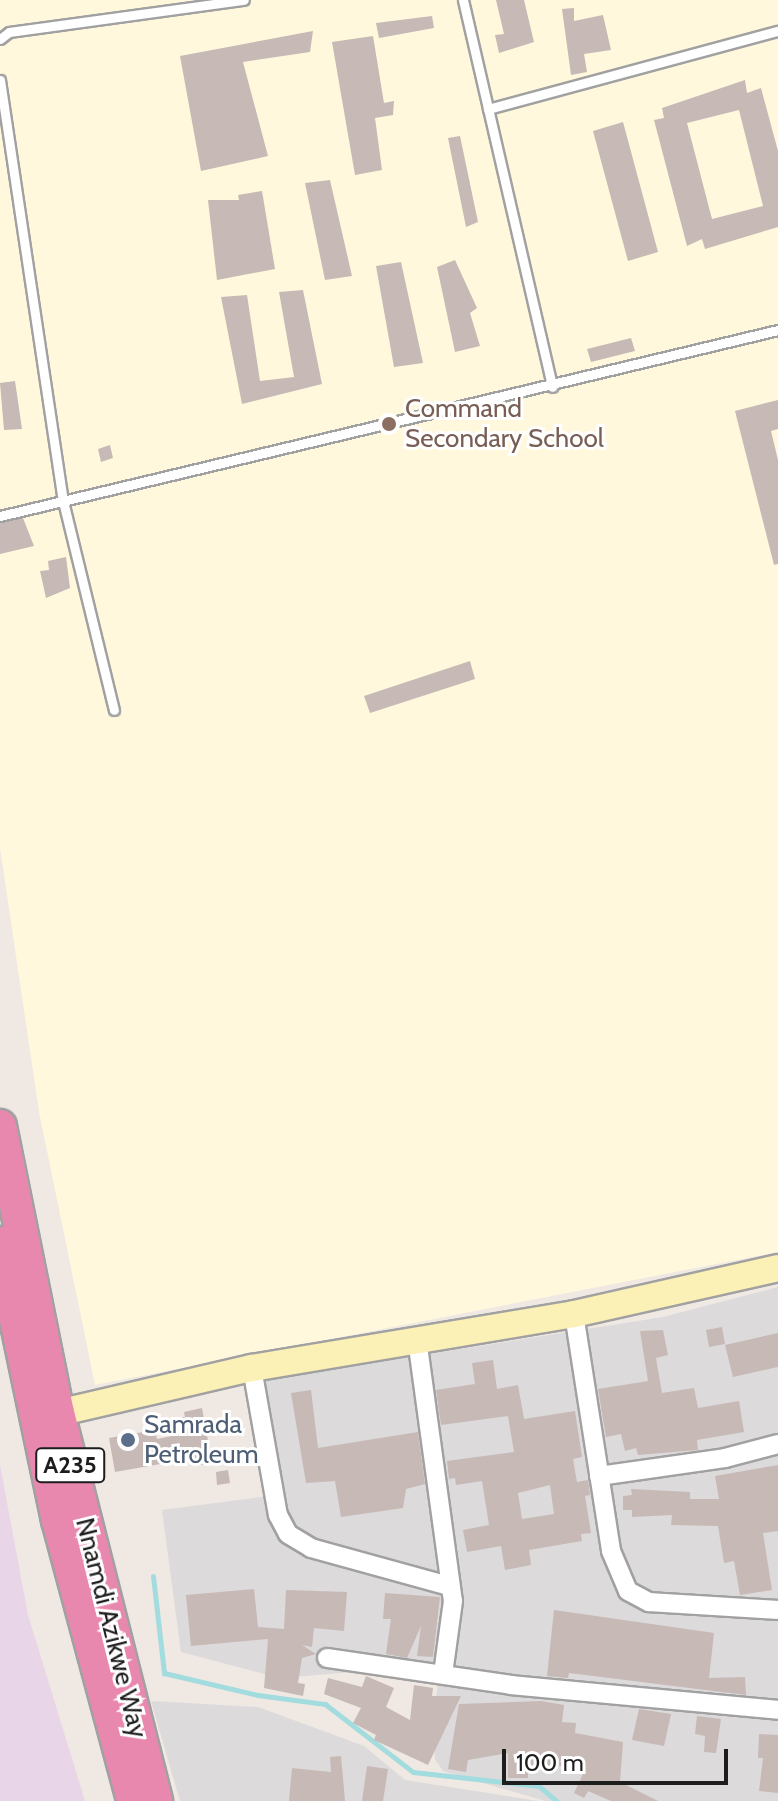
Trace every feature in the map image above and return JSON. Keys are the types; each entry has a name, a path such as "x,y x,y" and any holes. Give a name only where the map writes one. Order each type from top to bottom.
{"highway":[{"name":"Nnamdi Azikwe Way","path":"0,1126 58,1413 156,1801"},
{"name":"Nnamdi Azikwe Way","path":"0,1243 58,1520 133,1801"}],"street":[{"path":"58,1413 252,1368 574,1314 778,1268"},
{"path":"574,1314 611,1551 628,1591 649,1602 778,1610"},
{"path":"417,1339 453,1601 443,1674"},
{"path":"252,1368 278,1515 288,1534 311,1548 449,1586"},
{"path":"599,1476 725,1458 778,1444"},
{"path":"327,1658 443,1674 778,1710"}],"lane":[{"path":"0,39 9,32 244,0"},
{"path":"463,0 552,387"},
{"path":"488,109 778,31"},
{"path":"0,80 63,501 114,710"},
{"path":"0,516 552,387 778,330"}],"shaded area":[{"name":"Command Secondary School","path":"0,0 778,0 778,1252 95,1385 39,1112 0,848"},
{"path":"778,1287 778,1801 545,1801 443,1771 435,1759 432,1729 438,1683 353,1672 280,1678 181,1652 162,1510 276,1495 260,1381 663,1317"},
{"path":"0,1465 28,1615 85,1801 0,1801"},
{"path":"151,1701 258,1707 364,1746 405,1780 538,1801 180,1801"}],"building":[{"path":"496,0 524,0 534,42 499,53 495,35 504,34"},
{"path":"574,8 574,21 603,15 611,50 584,54 587,72 571,75 562,9"},
{"path":"432,16 434,28 379,38 376,23"},
{"path":"313,31 310,52 243,62 268,156 201,171 180,56"},
{"path":"373,36 384,103 394,101 393,115 375,118 382,170 355,175 332,42"},
{"path":"745,80 747,93 761,88 778,151 778,227 705,249 702,239 687,246 654,120 664,118 662,108","holes":["739,110 763,206 712,219 687,123"]},
{"path":"623,122 658,252 628,261 593,131"},
{"path":"460,136 478,222 466,227 448,138"},
{"path":"330,180 352,276 325,280 305,183"},
{"path":"262,191 275,269 217,280 208,200 239,200 238,195"},
{"path":"455,260 477,308 470,313 480,346 455,352 437,267"},
{"path":"401,262 423,363 394,367 376,266"},
{"path":"303,290 322,384 242,404 221,297 247,295 260,381 294,377 279,292"},
{"path":"631,338 635,351 591,362 587,349"},
{"path":"15,381 22,429 4,430 0,383"},
{"path":"778,400 778,429 771,431 778,460 778,564 774,565 735,411"},
{"path":"110,445 113,458 101,462 98,449"},
{"path":"23,518 34,546 0,554 0,523"},
{"path":"66,557 70,588 46,598 40,571 49,570 48,561"},
{"path":"470,661 475,679 370,713 364,696"},
{"path":"722,1327 725,1344 709,1347 706,1330"},
{"path":"663,1330 668,1355 656,1358 662,1393 694,1388 698,1408 739,1401 744,1432 697,1440 698,1450 638,1455 636,1448 625,1451 621,1434 606,1437 598,1389 648,1381 640,1331"},
{"path":"778,1333 778,1367 733,1377 725,1345"},
{"path":"493,1360 497,1389 518,1385 524,1419 575,1411 582,1457 573,1459 577,1482 588,1480 590,1495 585,1496 591,1533 581,1534 582,1541 529,1550 531,1565 505,1570 501,1546 467,1552 463,1530 489,1525 482,1481 456,1485 455,1478 449,1479 447,1461 514,1452 508,1416 441,1425 436,1390 475,1384 472,1363","holes":["550,1485 554,1514 522,1519 518,1493"]},
{"path":"311,1390 318,1448 418,1432 425,1484 406,1489 403,1508 341,1517 335,1481 306,1483 291,1393"},
{"path":"202,1408 212,1463 194,1466 193,1460 183,1460 115,1472 109,1438 155,1430 157,1439 182,1434 179,1418 185,1417 184,1412"},
{"path":"778,1465 778,1531 763,1533 772,1590 740,1595 734,1561 724,1563 718,1526 671,1525 672,1515 632,1517 632,1510 623,1510 623,1496 632,1495 631,1489 690,1492 690,1499 719,1499 715,1476"},
{"path":"228,1470 230,1483 217,1485 216,1472"},
{"path":"254,1589 258,1627 284,1629 286,1590 347,1592 344,1631 314,1628 312,1647 302,1645 316,1654 302,1658 298,1683 305,1684 303,1696 264,1688 268,1639 191,1646 186,1595"},
{"path":"385,1593 440,1597 433,1657 417,1656 421,1626 407,1658 386,1654 391,1619 383,1619"},
{"path":"554,1610 714,1633 709,1678 745,1677 746,1695 569,1673 568,1678 547,1676"},
{"path":"366,1676 394,1688 386,1707 410,1720 414,1685 433,1688 432,1696 461,1696 428,1765 374,1740 376,1735 353,1723 361,1708 324,1694 328,1678 362,1687"},
{"path":"541,1701 564,1705 562,1722 576,1723 575,1733 623,1742 620,1782 658,1801 611,1801 588,1791 584,1798 574,1793 583,1774 562,1772 563,1766 528,1765 528,1778 508,1778 508,1753 468,1760 466,1772 448,1769 459,1704"},
{"path":"639,1709 671,1714 664,1746 632,1740"},
{"path":"697,1716 721,1719 716,1753 704,1752 705,1736 695,1734"},
{"path":"759,1734 778,1735 778,1793 759,1791 763,1758 758,1758"},
{"path":"341,1756 345,1801 289,1801 292,1768 331,1772 330,1757"},
{"path":"367,1766 388,1769 383,1801 362,1801"}],"waterway":[{"path":"153,1576 164,1673 258,1695 325,1704 413,1772 539,1786 556,1801"}],"place":[{"name":"Command Secondary School","path":"389,424"},
{"name":"Samrada Petroleum","path":"128,1440"}]}
